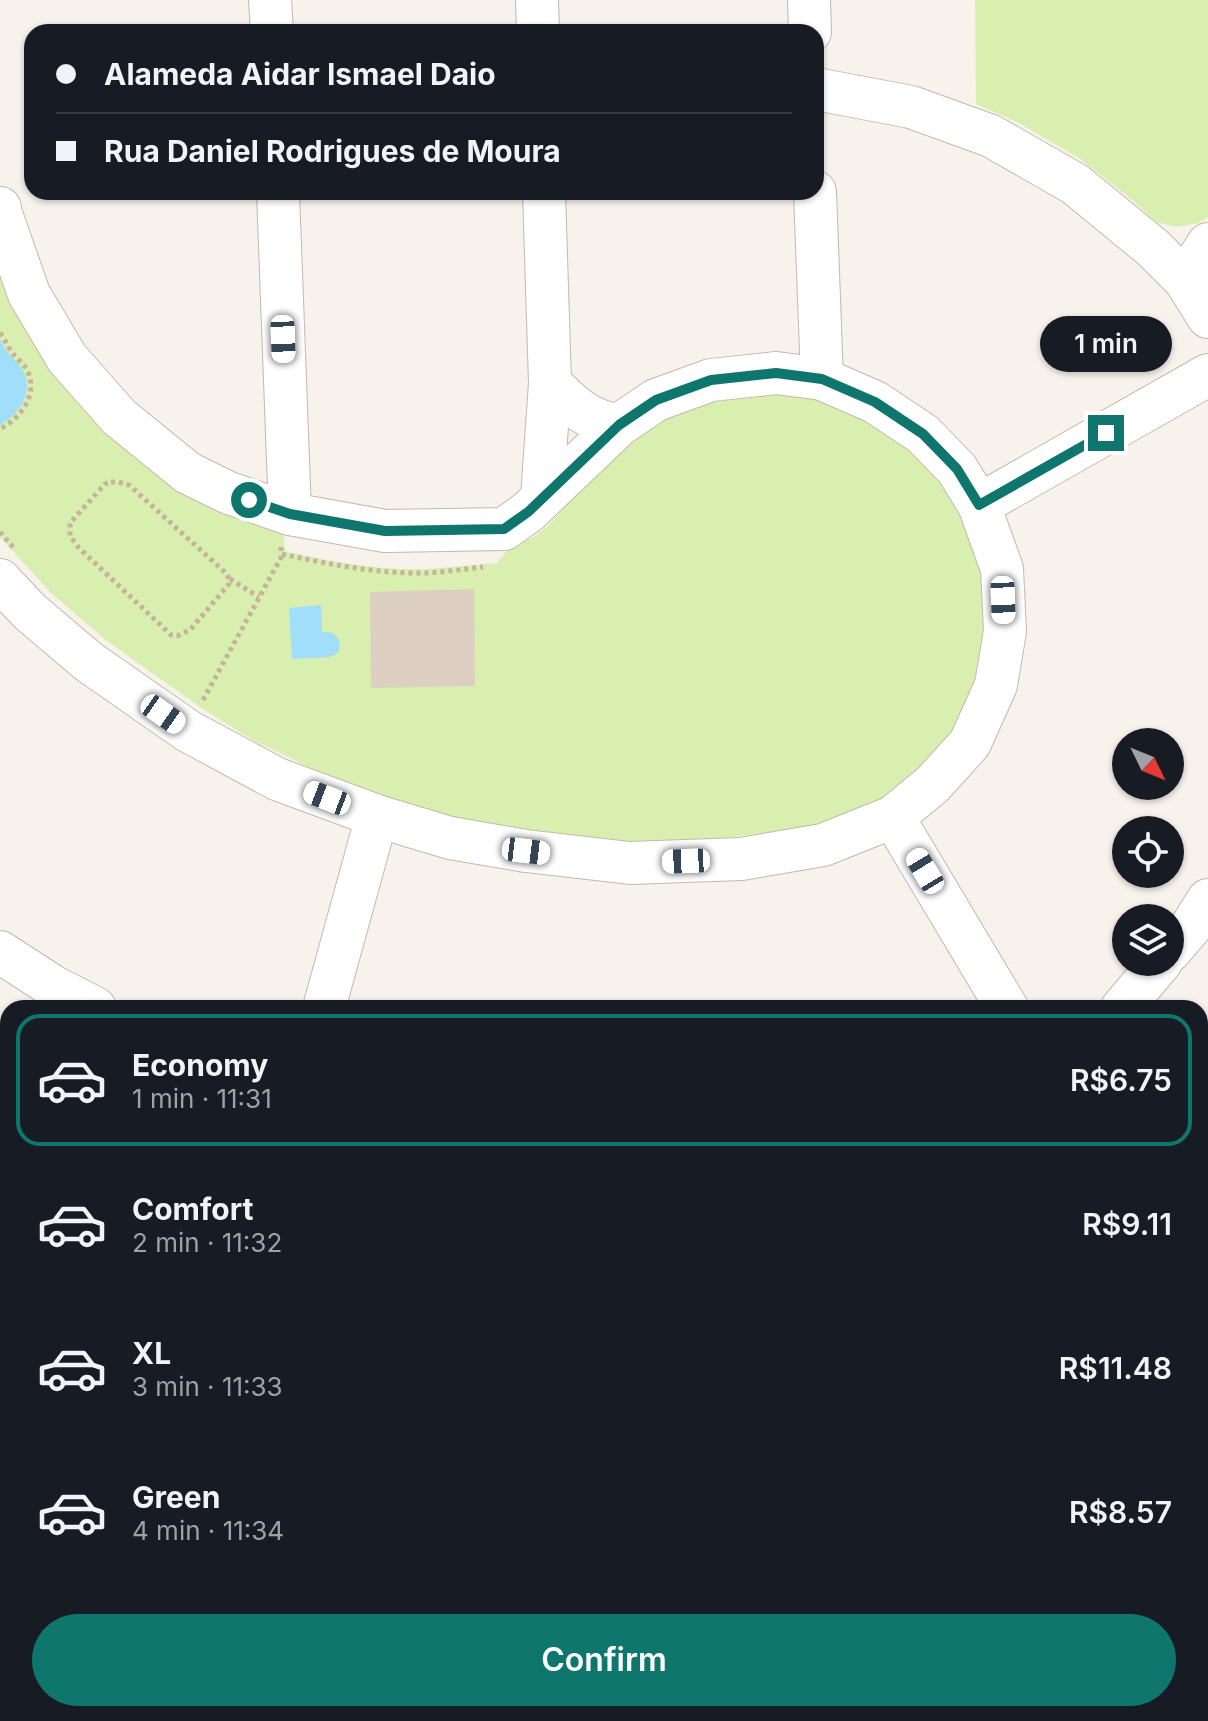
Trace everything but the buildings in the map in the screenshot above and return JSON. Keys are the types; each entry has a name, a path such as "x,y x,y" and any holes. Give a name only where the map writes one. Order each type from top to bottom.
{"street":[{"path":"270,0 272,24"},
{"path":"537,0 538,24"},
{"path":"809,0 810,24"},
{"path":"824,91 911,107 991,136 1075,184 1153,248 1185,280 1208,317"},
{"path":"278,200 285,535"},
{"path":"542,497 550,383 544,200"},
{"path":"815,200 822,379"},
{"path":"0,208 29,294 67,358 119,417 188,473 229,493 285,535 504,529 528,512 619,425 656,400 711,380 776,373 822,379 875,402 923,434 957,469 979,505 1002,569 1005,631 996,685 970,743 933,784 893,817 823,845 741,859 630,863 526,851 450,838 377,816 277,779 188,731 89,662 30,612 9,567"},
{"path":"1185,280 1208,244"},
{"path":"979,505 1208,375"},
{"path":"550,383 582,413 606,424 619,425"},
{"path":"326,1000 377,816"},
{"path":"893,817 1002,1000"},
{"path":"1184,935 1208,900"},
{"path":"0,952 51,997"},
{"path":"1129,1000 1149,976"}],"path":[{"path":"0,333 27,371 30,387 29,397 18,417 0,429"},
{"path":"229,579 224,592 190,630 177,636 171,635 79,548 70,536 70,523 105,484 118,482 129,485 229,579 259,597"},
{"path":"0,532 9,567"},
{"path":"201,704 259,597 285,535 320,563 364,570 425,573 484,567"}],"green space":[{"path":"975,0 1208,0 1208,217 1198,223 1177,227 1156,222 1079,158 1017,122 976,104"},
{"path":"0,263 17,301 280,529 285,551 338,562 410,569 497,563 510,547 534,537 548,526 600,457 662,413 714,392 779,387 872,412 959,499 988,582 981,674 945,746 883,799 819,826 692,842 585,840 449,818 341,783 251,739 107,641 51,593 0,537"}],"water":[{"path":"0,339 23,371 27,387 23,402 0,425"},
{"path":"321,605 322,632 337,637 340,644 338,653 330,657 292,659 289,608"}],"route":[{"path":"249,500 290,514 385,531 504,529 528,512 619,425 656,400 711,380 776,373 822,379 875,402 923,434 957,469 979,505 1106,433"}]}
